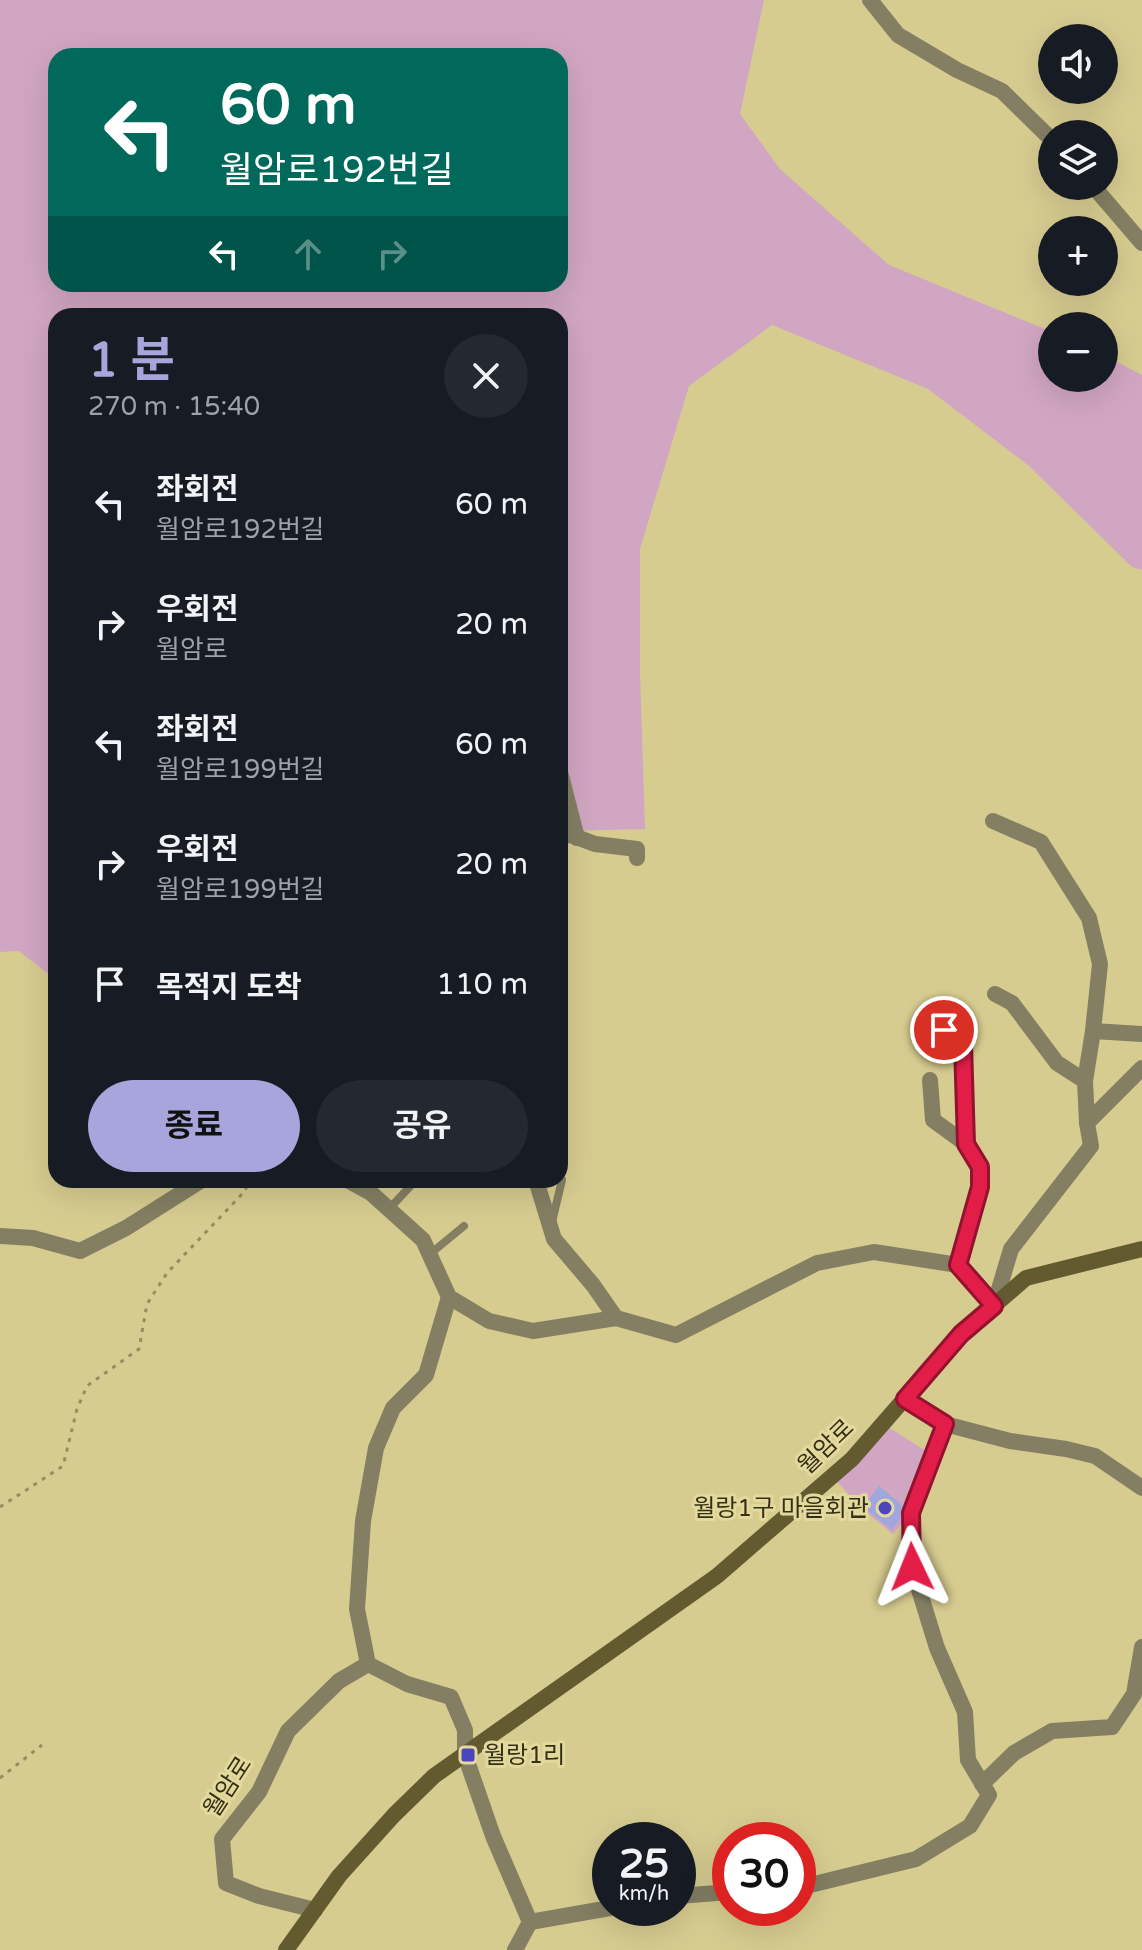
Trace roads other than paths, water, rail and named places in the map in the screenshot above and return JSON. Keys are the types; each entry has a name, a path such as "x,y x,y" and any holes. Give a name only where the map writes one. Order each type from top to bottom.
{"street":[{"path":"870,0 898,35 957,70 1002,91 1038,126"},
{"path":"1105,200 1142,243"},
{"path":"993,821 1041,842 1089,918 1100,964 1085,1081 1091,1146 1011,1249 994,1306"},
{"path":"568,837 637,849 637,858"},
{"path":"995,994 1012,1003 1057,1063 1085,1081"},
{"path":"925,1016 963,1044 966,1144"},
{"path":"1093,1031 1142,1034"},
{"path":"1087,1123 1142,1068"},
{"path":"930,1080 933,1120 966,1144 980,1167 980,1187 958,1265"},
{"path":"0,1236 33,1238 80,1251 126,1228 189,1188"},
{"path":"362,1188 423,1240 449,1297 489,1321 533,1331 616,1318 676,1335 817,1263 874,1252 958,1265 994,1306"},
{"path":"539,1188 554,1239 616,1318"},
{"name":"월암로","path":"286,1950 339,1876 434,1776 717,1576 852,1459 961,1334 1026,1278 1142,1249"},
{"path":"449,1297 426,1375 393,1408 376,1448 363,1521 357,1609 368,1664 407,1684 451,1697 465,1730 465,1755 493,1836 530,1922"},
{"path":"905,1399 945,1424 1010,1441 1095,1456 1142,1488"},
{"path":"816,1884 916,1859 970,1826 989,1795 968,1760 965,1712 937,1648 912,1567 911,1513 945,1424"},
{"path":"982,1784 1014,1753 1052,1731 1112,1727 1134,1694 1142,1647"},
{"name":"월암로","path":"315,1910 259,1896 226,1883 222,1839 259,1792 288,1731 339,1681 368,1664"},
{"path":"530,1922 592,1911"},
{"path":"515,1950 530,1922"}],"lane":[{"path":"389,1209 409,1188"},
{"path":"551,1227 560,1188"},
{"path":"430,1254 464,1226"}],"place":[{"name":"월랑1구 마을회관","path":"885,1508"},
{"name":"월랑1리","path":"468,1755"}]}
